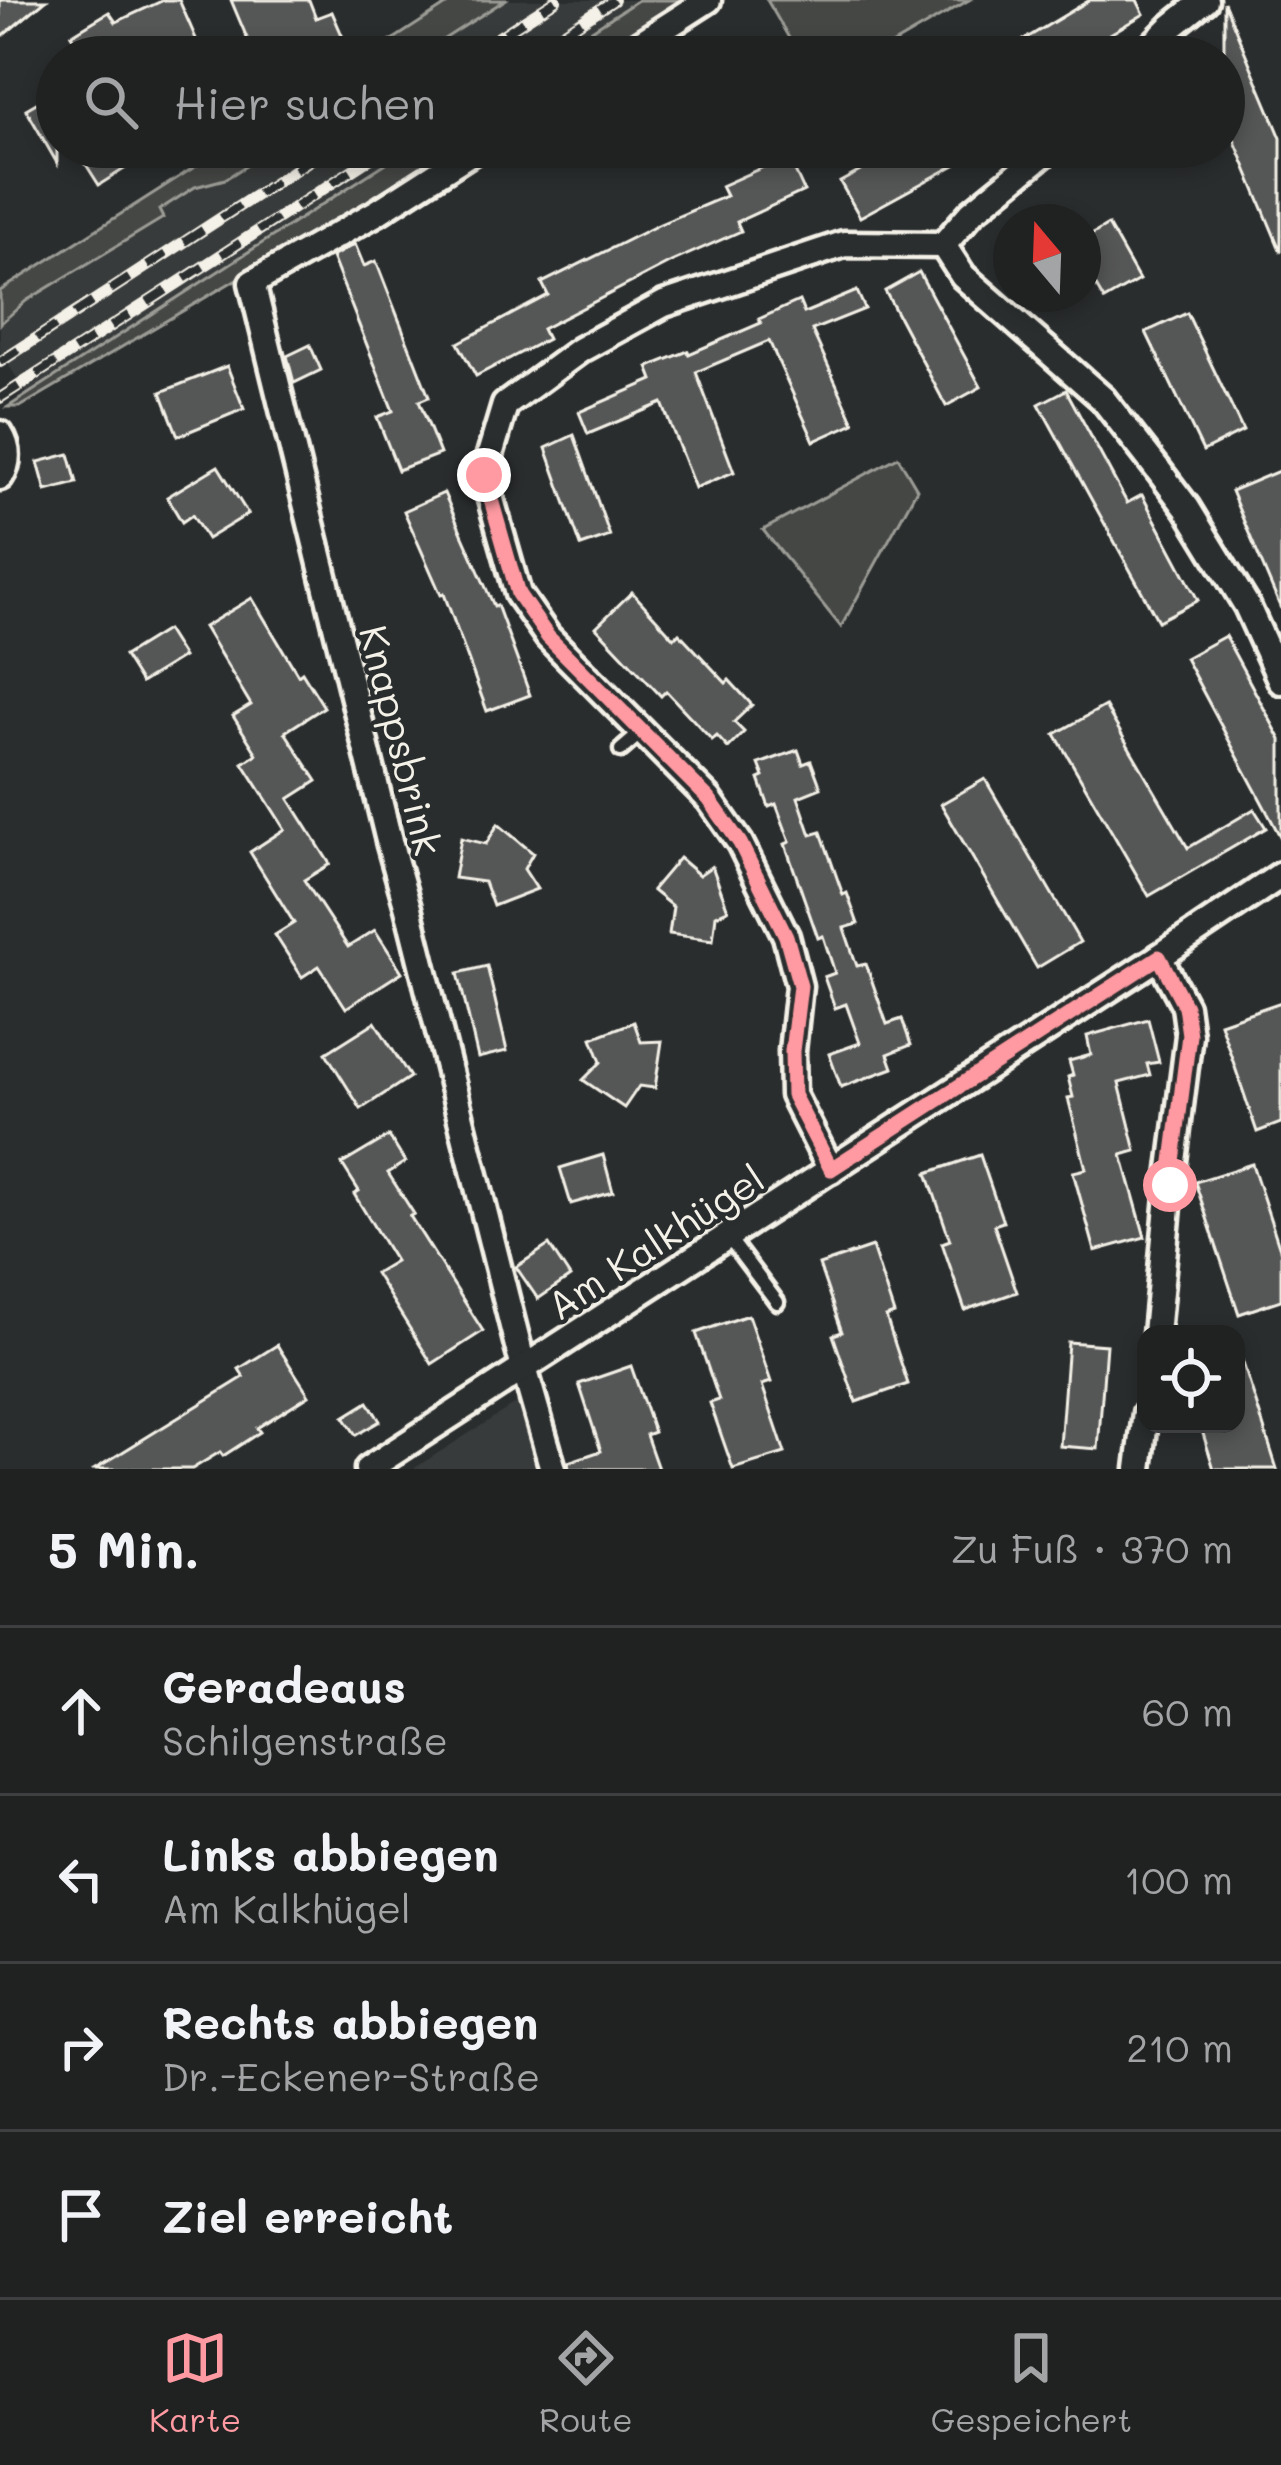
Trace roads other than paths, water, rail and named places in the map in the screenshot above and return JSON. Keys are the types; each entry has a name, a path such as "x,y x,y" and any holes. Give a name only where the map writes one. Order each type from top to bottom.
{"street":[{"path":"652,36 708,0"},
{"path":"1162,36 1205,0"},
{"name":"Knappsbrink","path":"446,168 253,283 390,844 553,1469"},
{"path":"831,1169 793,1095 792,1051 800,986 786,936 740,843 709,799 548,637 518,594 484,475 505,405 580,350 664,304 844,244 943,245 972,212 1026,168"},
{"path":"943,245 963,276 1103,399 1159,471 1247,605 1281,681"},
{"path":"0,434 7,467 0,477"},
{"name":"Am Kalkhügel","path":"368,1469 1281,875"},
{"path":"1157,1325 1189,1035 1185,1006 1159,957"},
{"path":"1139,1469 1144,1433"}],"lane":[{"path":"621,750 643,731"},
{"path":"728,1237 777,1302"}],"railway":[{"path":"500,36 556,0"},
{"path":"558,36 614,0"},
{"path":"0,362 298,168"},
{"path":"0,398 356,168"}]}
